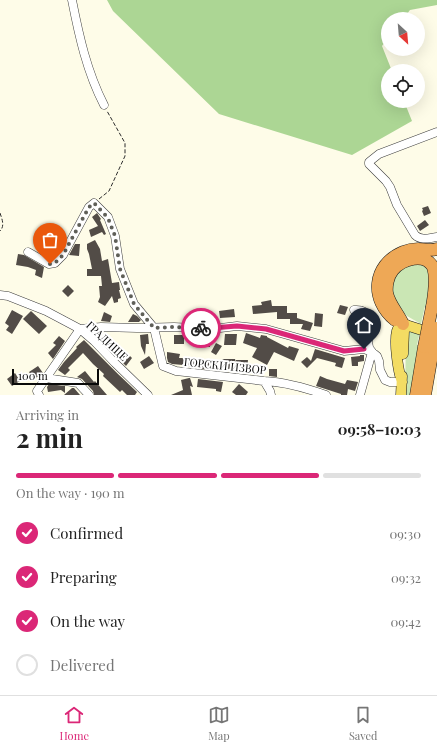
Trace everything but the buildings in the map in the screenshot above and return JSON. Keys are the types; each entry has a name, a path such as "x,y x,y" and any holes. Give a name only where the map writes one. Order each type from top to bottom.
{"highway":[{"path":"405,324 390,317 382,305 379,298 377,284 380,272 389,262 404,252 419,249 437,249"},
{"path":"405,324 389,298 387,286 394,269 404,261 420,258 433,267 436,278 428,348 425,395"},
{"path":"432,307 437,290"},
{"path":"416,395 428,348 437,328"},
{"path":"433,395 437,372"}],"main road":[{"path":"402,395 402,382 399,374 396,341 398,329 405,324 437,334"}],"street":[{"path":"72,0 89,71 104,105"},
{"path":"437,132 379,154 369,162 369,164 390,187 397,205 415,235 421,239 437,237"},
{"path":"28,252 50,264 55,263 63,255 89,207 94,203"},
{"name":"ГОРСКИ ИЗВОР","path":"94,203 108,218 115,236 120,269 134,304 154,328 163,366 176,371 300,386 326,395"},
{"name":"ГРАДИЩЕ","path":"0,294 46,311 80,329 148,395"},
{"path":"354,310 364,311 367,315 370,327 368,341 369,348 379,361 380,370 385,380 390,382 402,382"},
{"path":"39,395 37,391 80,329 101,327 212,328 237,326 266,329 344,351 364,349 372,352"},
{"path":"360,395 372,352"},
{"path":"46,378 78,383 89,395"},
{"path":"264,382 272,395"}],"path":[{"path":"94,203 109,191 125,156 125,144 104,105"},
{"path":"0,213 3,221 0,231"}],"green space":[{"path":"107,0 437,0 437,5 410,10 408,12 381,12 381,56 386,56 389,64 381,64 381,108 407,108 412,121 352,155 219,114 113,11"},
{"path":"406,264 428,264 432,277 421,324 407,316 398,308 390,284 396,270"},
{"path":"411,328 420,331 417,345 419,346 411,395 405,395 406,332"}],"way so far":[{"path":"50,264 55,263 63,255 89,207 94,203 108,218 115,236 120,269 134,304 154,328 201,328"}],"route":[{"path":"201,328 237,326 266,329 344,351 364,349"}]}
